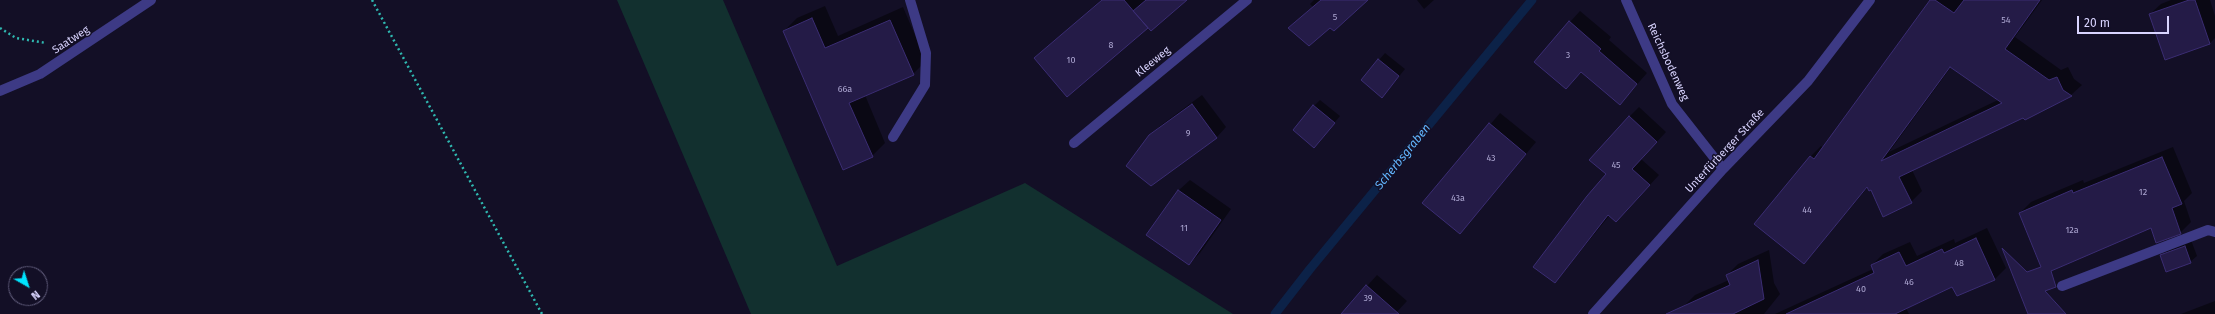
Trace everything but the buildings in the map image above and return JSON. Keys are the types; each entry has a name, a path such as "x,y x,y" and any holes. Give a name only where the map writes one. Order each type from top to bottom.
{"street":[{"name":"Saatweg","path":"0,91 40,74 134,13 151,0"},
{"path":"893,137 924,85 926,53 910,0"},
{"name":"Kleeweg","path":"1074,143 1247,0"},
{"name":"Reichsbodenweg","path":"1626,0 1672,104 1723,169"},
{"name":"Unterfürberger Straße","path":"1593,314 1723,169 1808,81 1870,0"},
{"path":"2062,286 2208,230 2215,232"}],"path":[{"path":"372,0 542,314"}],"green space":[{"path":"617,0 723,0 837,266 1025,183 1233,314 751,314"}],"waterway":[{"name":"Scherbsgraben","path":"1275,314 1310,269 1532,0"}]}
